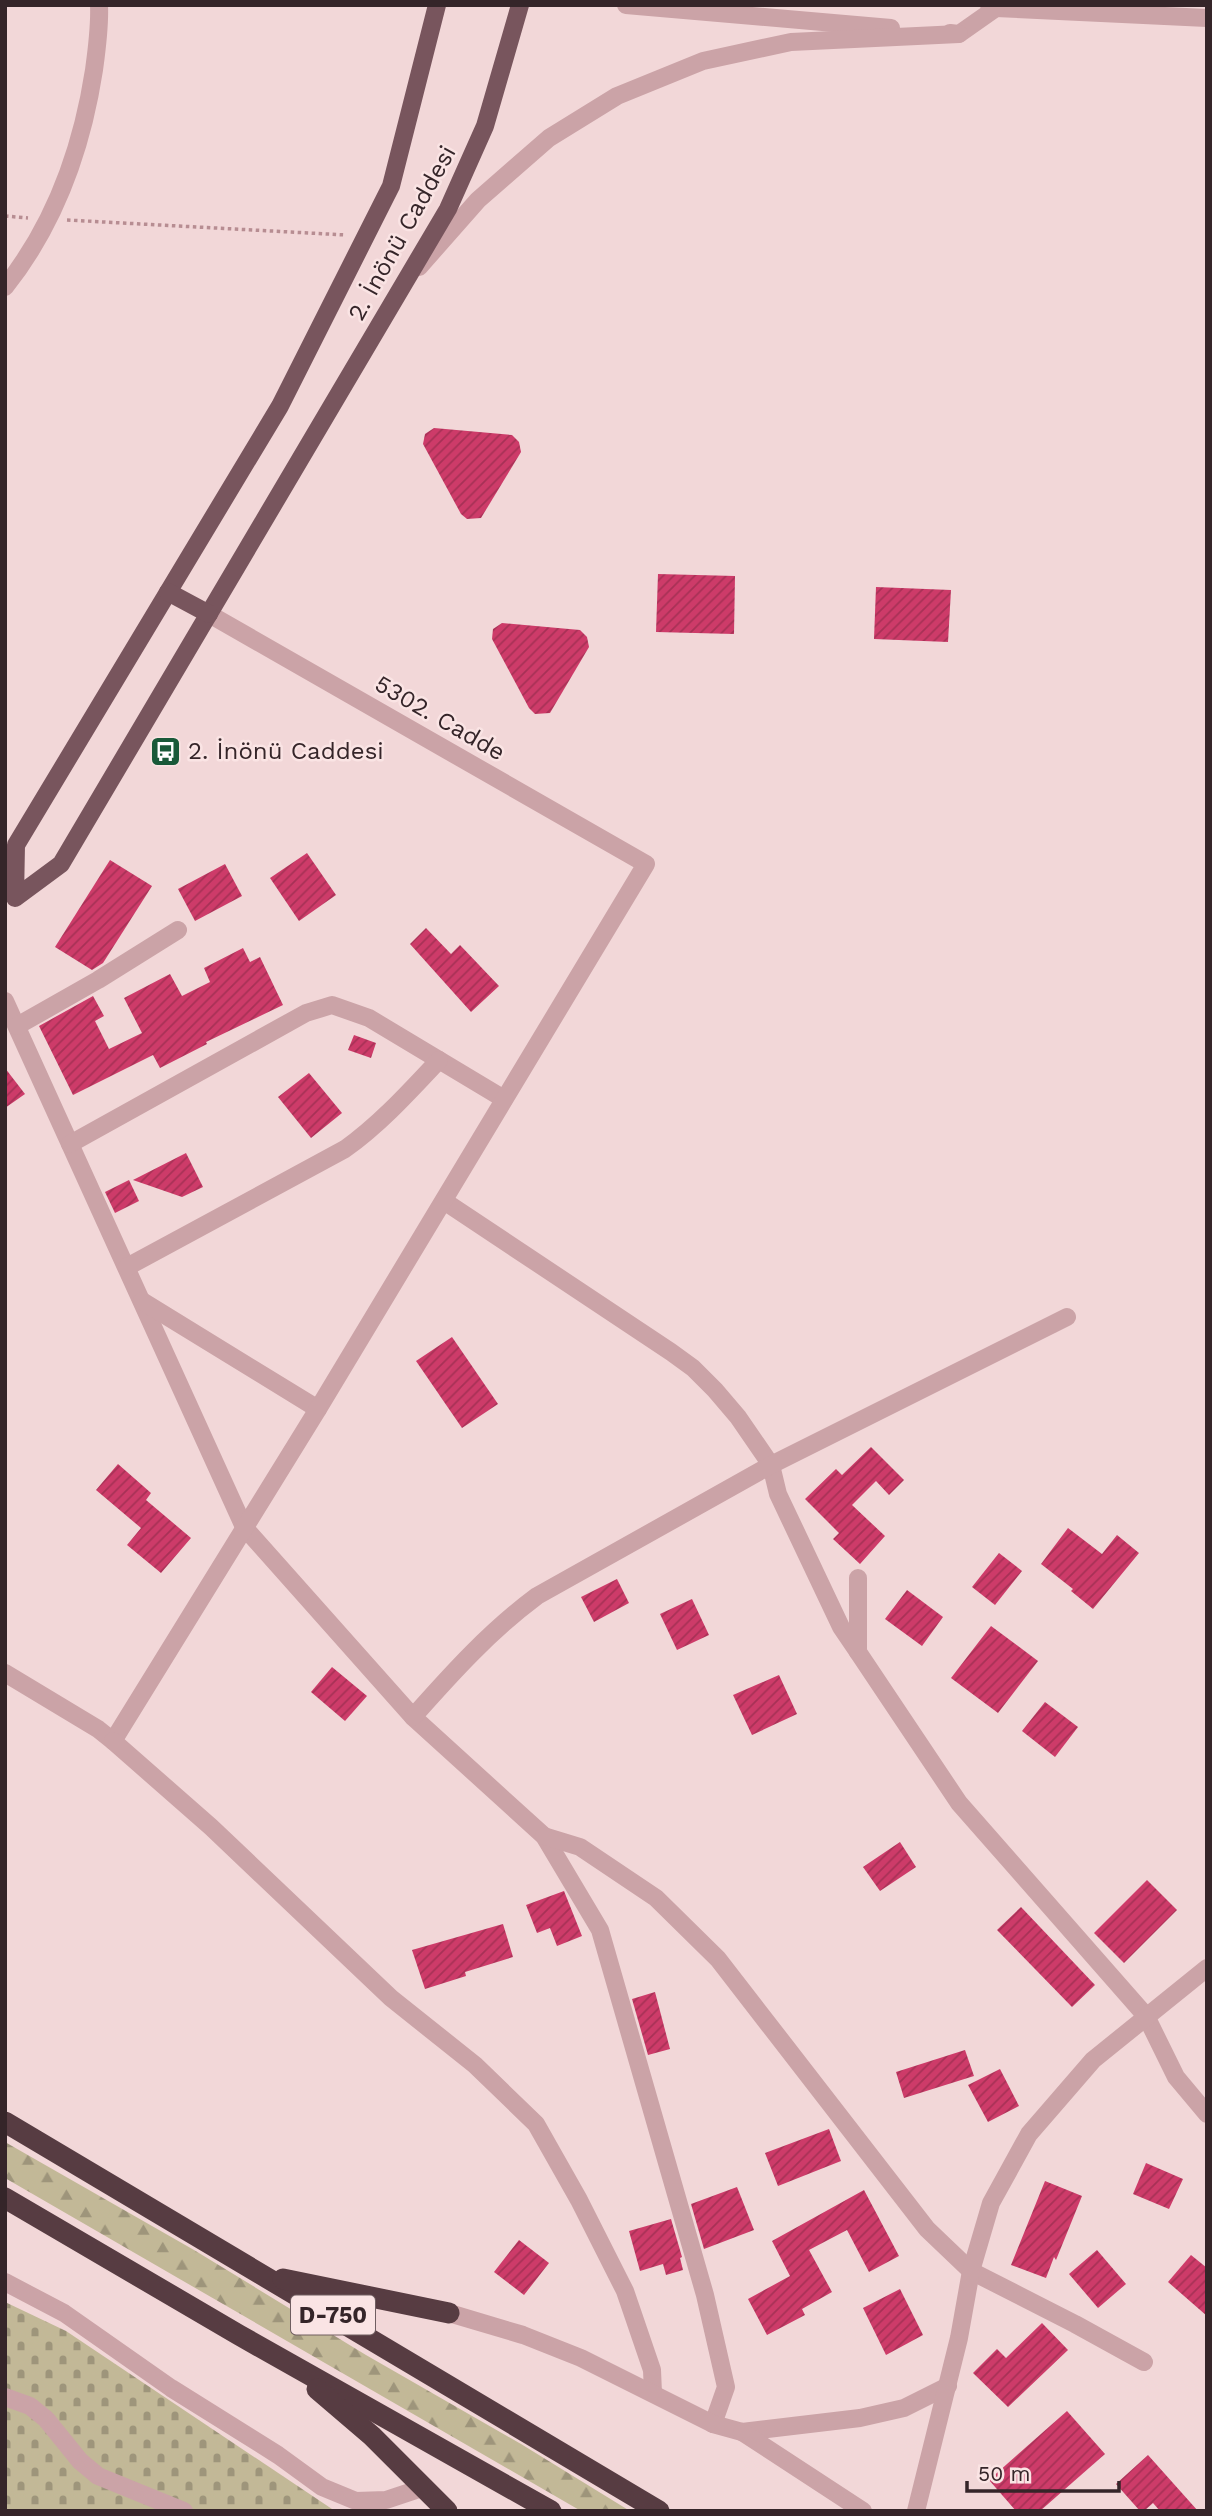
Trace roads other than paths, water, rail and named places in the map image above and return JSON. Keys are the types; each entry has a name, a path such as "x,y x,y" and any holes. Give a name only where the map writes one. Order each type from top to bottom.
{"highway":[{"name":"D-750","path":"5,2122 659,2511"},
{"path":"5,2199 551,2511"},
{"path":"266,2275 449,2313"},
{"path":"278,2356 372,2436 447,2511"}],"main road":[{"name":"2. İnönü Caddesi","path":"437,5 391,186 280,406 16,845 15,898 61,864 448,209 485,125 520,5"},
{"path":"168,592 209,614"}],"street":[{"path":"5,287 23,264 49,219 71,166 89,103 100,24 99,5"},
{"path":"626,5 959,34"},
{"path":"403,285 488,191 549,138 617,96 703,61 791,42 959,34 992,7 1207,18"},
{"name":"5302. Cadde","path":"209,614 646,864 504,1099"},
{"path":"18,1026 178,930"},
{"path":"5,1001 244,1527 413,1717 544,1836 600,1930 705,2294 726,2387 713,2424"},
{"path":"70,1143 319,1008 332,1005 369,1018 504,1099 318,1409 113,1741"},
{"path":"127,1267 345,1149 393,1109 439,1060"},
{"path":"443,1201 693,1368 738,1417 771,1465 778,1494 841,1627 959,1803 1146,2016 1176,2077 1207,2114"},
{"path":"142,1301 318,1409"},
{"path":"413,1717 463,1661 511,1615 537,1596 771,1465 1067,1317"},
{"path":"858,1578 858,1652"},
{"path":"5,1674 98,1729 113,1741 211,1827 391,1998 475,2065 536,2124 579,2200 625,2291 652,2370 653,2393"},
{"path":"544,1836 580,1847 656,1898 719,1959 927,2229 971,2272 1075,2323 1144,2362"},
{"path":"916,2511 948,2386 971,2272 991,2203 1029,2134 1093,2060 1207,1968"},
{"path":"5,2282 64,2313 171,2388 278,2455 322,2487 356,2501 366,2501 386,2500 425,2487"},
{"path":"449,2313 523,2335 581,2358 713,2424 742,2432 863,2511"},
{"path":"742,2432 860,2418 904,2408 948,2386"},
{"path":"5,2397 30,2406 46,2419 80,2461 98,2476 184,2511"}],"place":[{"name":"2. İnönü Caddesi","path":"165,751"}]}
